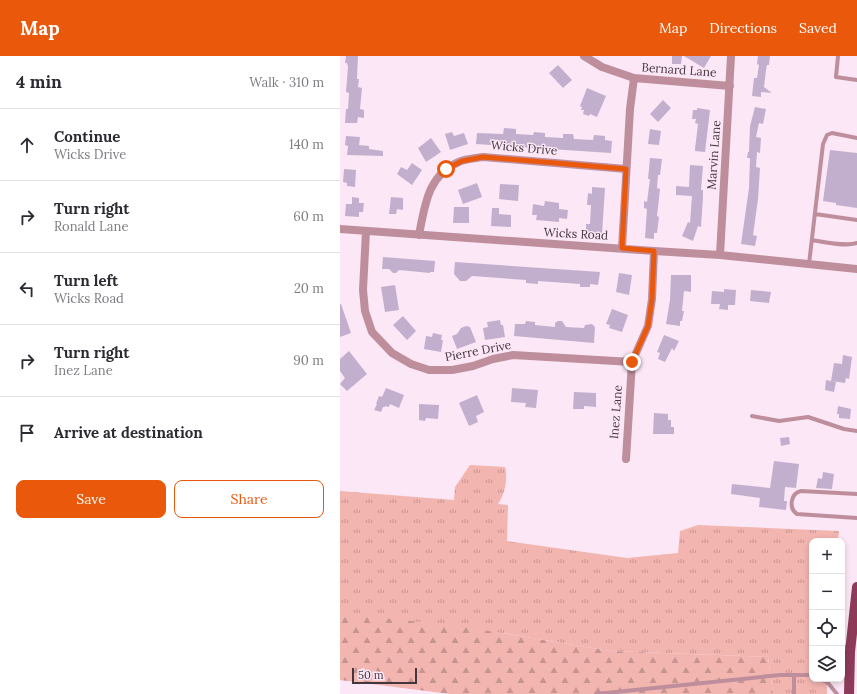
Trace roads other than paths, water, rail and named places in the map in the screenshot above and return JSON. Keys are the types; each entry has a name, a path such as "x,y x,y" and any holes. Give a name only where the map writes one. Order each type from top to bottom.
{"main road":[{"path":"849,694 851,641 857,586"}],"street":[{"name":"Bernard Lane","path":"584,56 602,67 634,78 730,86"},
{"name":"Marvin Lane","path":"720,255 731,56"},
{"path":"622,248 630,109 634,78"},
{"name":"Wicks Drive","path":"419,235 427,197 434,183 446,169 462,161 483,157 626,169"},
{"name":"Wicks Road","path":"340,229 720,255 857,269"},
{"name":"Pierre Drive","path":"366,231 363,290 364,311 372,332 392,353 411,364 429,370 452,370 513,355 632,362"},
{"name":"Inez Lane","path":"626,459 632,362 648,326 652,299 654,251"}],"lane":[{"path":"838,56 836,77 857,80"},
{"path":"809,265 823,144 826,135 832,133 857,138"},
{"path":"815,214 857,220"},
{"path":"812,240 840,244 857,243"},
{"path":"752,416 779,421 808,417 844,429 857,431"},
{"path":"857,494 801,491 794,495 792,505 794,512 797,514 857,518"},
{"path":"845,649 851,641"},
{"path":"596,694 794,675 809,675"},
{"path":"794,675 794,694"},
{"path":"826,682 837,694"},
{"path":"659,688 659,694"}]}
